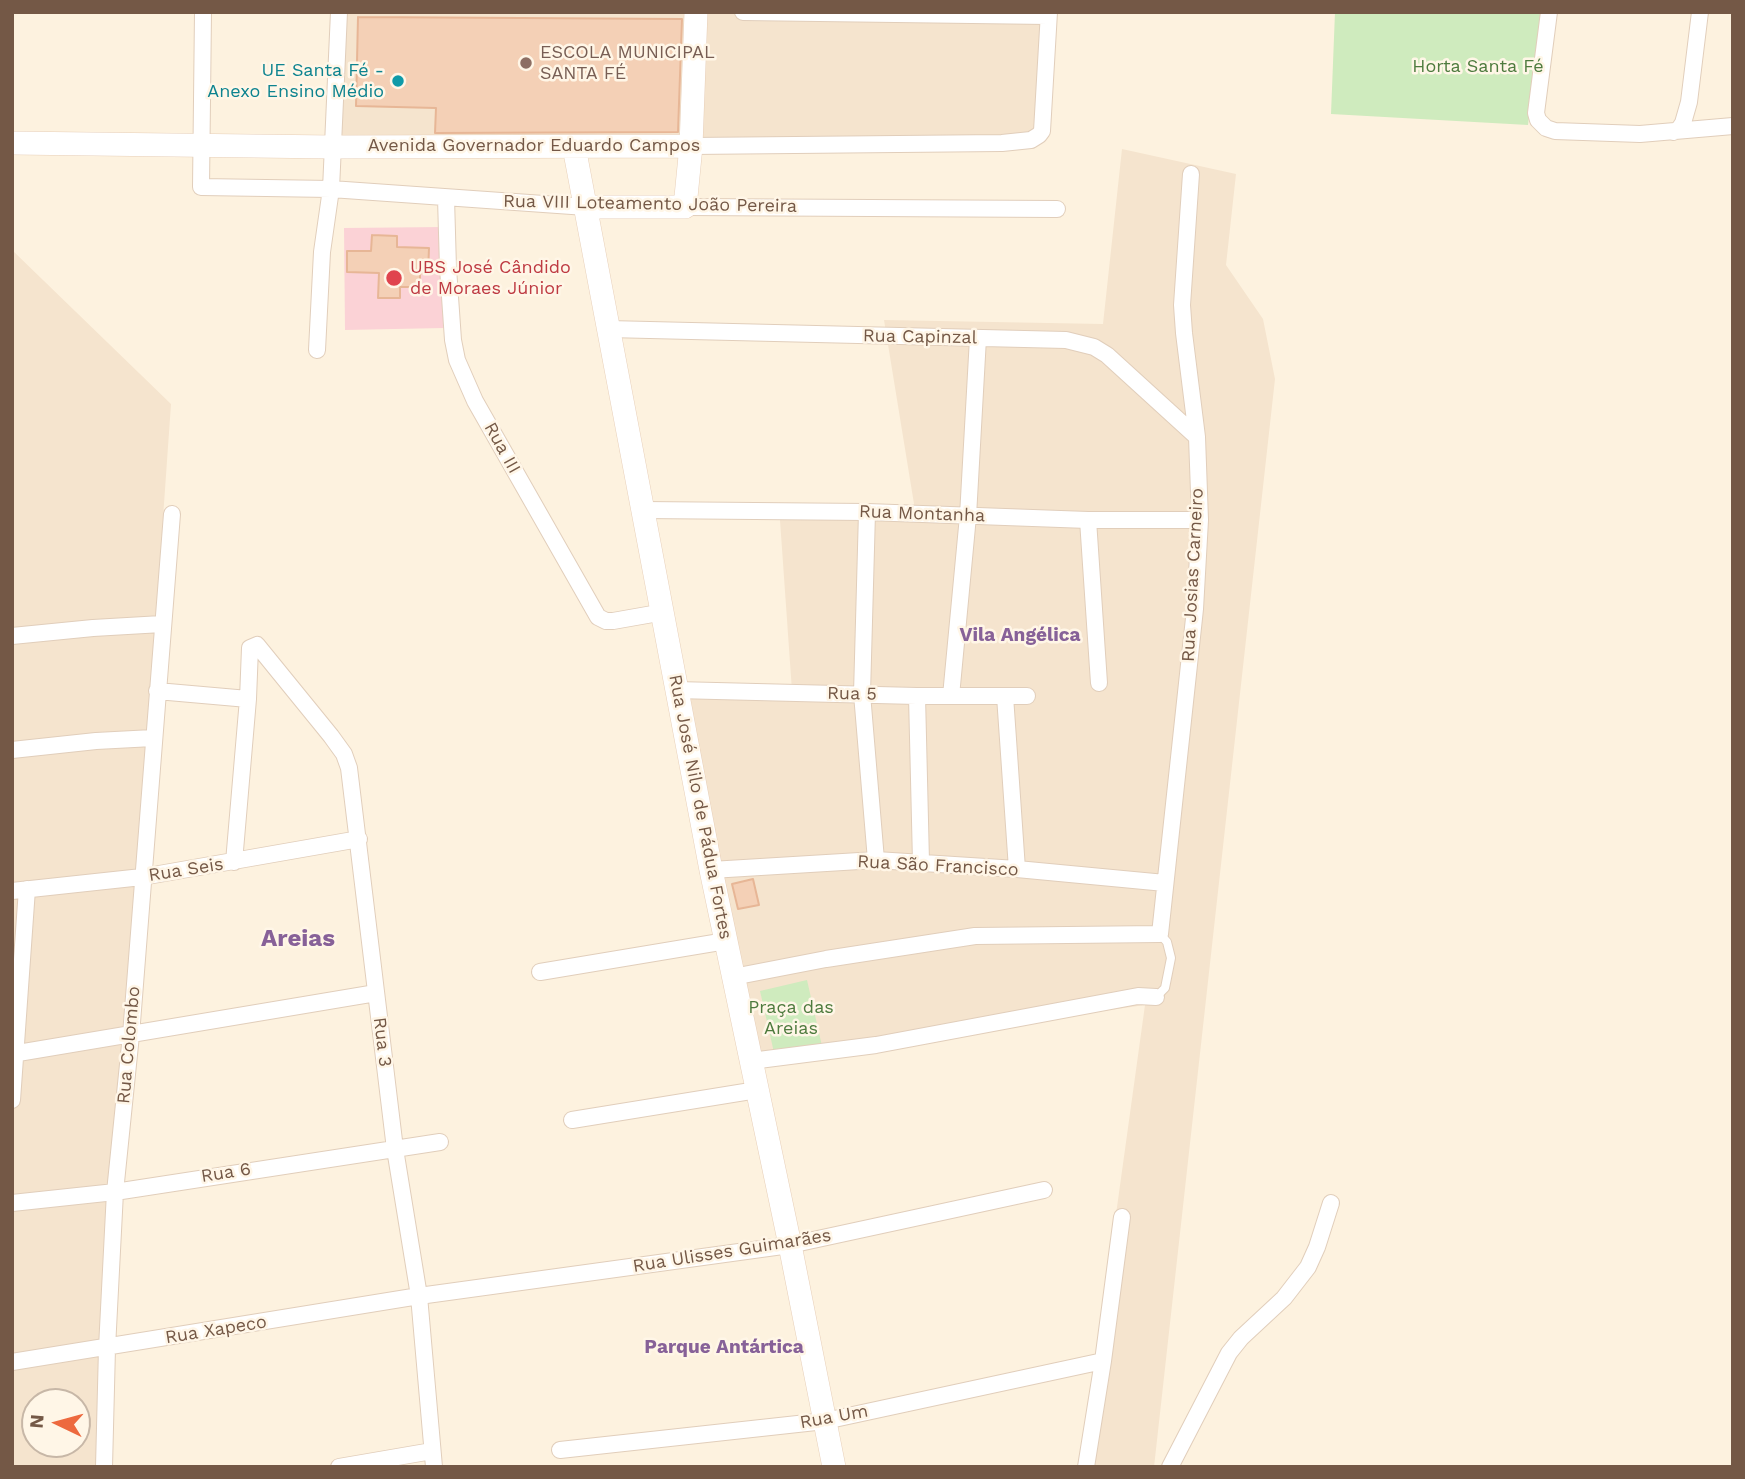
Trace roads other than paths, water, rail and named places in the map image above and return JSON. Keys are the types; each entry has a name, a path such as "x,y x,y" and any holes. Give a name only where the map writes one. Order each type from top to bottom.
{"street":[{"path":"200,146 203,12"},
{"path":"317,350 321,252 331,189 339,12"},
{"path":"685,207 691,146 696,12"},
{"path":"743,12 1049,14"},
{"path":"1549,12 1536,113 1541,124 1555,131 1612,134 1733,126"},
{"path":"1673,132 1683,123 1689,102 1700,12"},
{"name":"Avenida Governador Eduardo Campos","path":"12,143 574,147 1002,143 1031,140 1039,135 1043,121 1049,14"},
{"name":"Rua VIII Loteamento João Pereira","path":"200,146 201,187 331,189 586,207 1057,209"},
{"name":"Rua José Nilo de Pádua Fortes","path":"574,147 711,870 834,1467"},
{"name":"Rua Josias Carneiro","path":"1160,934 1195,608 1200,520 1197,437 1182,305 1191,174"},
{"name":"Rua III","path":"446,198 453,340 457,360 475,401 598,617 613,621 663,612"},
{"name":"Rua Capinzal","path":"608,329 1066,340 1094,347 1107,355 1197,437"},
{"path":"951,696 968,516 978,338"},
{"name":"Rua Montanha","path":"643,510 1200,520"},
{"path":"867,512 862,694 876,860"},
{"name":"Rua Colombo","path":"104,1467 115,1192 131,1035 172,514"},
{"path":"1088,520 1099,684"},
{"path":"12,636 162,624"},
{"name":"Rua 3","path":"248,699 250,648 255,645 344,754 353,786 396,1149 419,1296 433,1459"},
{"name":"Rua 5","path":"676,690 1027,696"},
{"path":"157,691 248,699 234,862"},
{"path":"918,696 921,862"},
{"path":"1004,696 1017,869"},
{"path":"12,750 153,738"},
{"name":"Rua Seis","path":"20,890 142,877 359,839"},
{"name":"Rua São Francisco","path":"711,870 876,860 1017,869 1165,883"},
{"path":"12,1100 20,890"},
{"path":"733,977 826,958 975,936 1160,934"},
{"path":"540,972 726,941"},
{"path":"14,1054 376,993"},
{"name":"Rua Josias Carneiro","path":"751,1061 876,1045 1138,996 1156,997"},
{"path":"572,1120 757,1090"},
{"name":"Rua 6","path":"12,1203 115,1192 440,1142"},
{"name":"Rua Ulisses Guimarães","path":"419,1296 790,1245 1044,1190"},
{"path":"1170,1467 1229,1353 1241,1338 1284,1298 1308,1266 1331,1203"},
{"path":"1086,1467 1122,1217"},
{"name":"Rua Xapeco","path":"12,1362 419,1296"},
{"name":"Rua Um","path":"560,1450 825,1421 1103,1361"},
{"path":"340,1467 433,1459"}],"lane":[{"name":"Rua Josias Carneiro","path":"1156,997 1165,988 1171,958 1167,942 1160,934"}],"place":[{"name":"ESCOLA MUNICIPAL SANTA FÉ","path":"526,63"},
{"name":"UE Santa Fé - Anexo Ensino Médio","path":"398,81"},
{"name":"UBS José Cândido de Moraes Júnior","path":"394,278"}],"district":[{"name":"Vila Angélica","path":"1020,635"},
{"name":"Areias","path":"298,939"},
{"name":"Parque Antártica","path":"724,1347"}],"park label":[{"name":"Horta Santa Fé","path":"1478,67"},
{"name":"Praça das Areias","path":"791,1018"}]}
